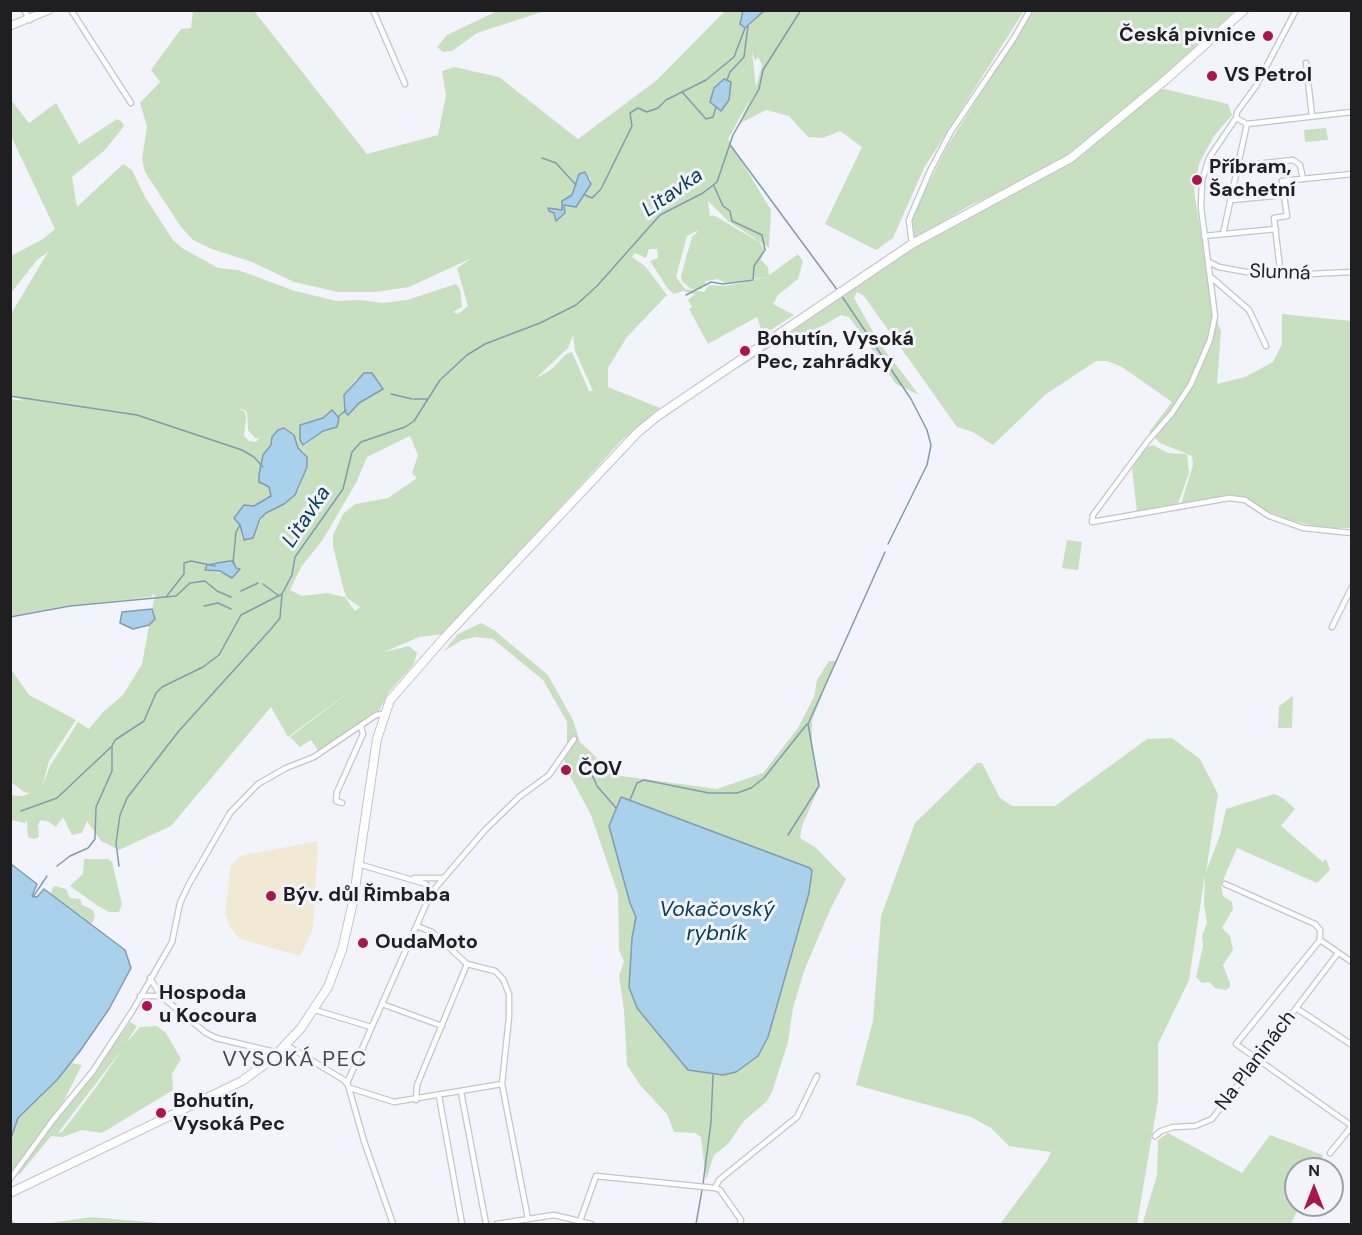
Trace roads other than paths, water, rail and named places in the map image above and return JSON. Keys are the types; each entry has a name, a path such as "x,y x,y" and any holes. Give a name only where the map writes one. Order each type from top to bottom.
{"main road":[{"path":"10,1193 242,1081 279,1053 315,1010 328,987 342,950 383,714 408,676 638,432 659,415 912,244 1071,158 1163,82 1244,10"}],"street":[{"path":"24,10 30,20"},
{"path":"10,26 30,20 49,10"},
{"path":"71,10 131,103"},
{"path":"373,10 393,51 405,84"},
{"path":"912,244 909,219 930,171 950,133 1014,38 1030,10"},
{"path":"1296,10 1256,86 1209,158 1202,180 1201,207 1211,277 1209,284 1215,316 1214,327 1191,384 1172,413 1147,442 1093,515 1092,522 1217,498 1238,498 1269,516 1303,528 1352,533"},
{"path":"1306,63 1312,116"},
{"path":"1236,118 1247,124 1352,112"},
{"path":"1223,234 1247,124"},
{"path":"1238,166 1293,160 1300,165 1303,179"},
{"path":"1281,277 1274,218 1287,216 1282,181 1352,174"},
{"path":"1231,200 1284,195"},
{"path":"1204,236 1276,229"},
{"name":"Slunná","path":"1209,262 1256,275 1281,277 1352,272"},
{"path":"1211,277 1249,310 1266,346"},
{"path":"1332,627 1352,587"},
{"path":"10,1179 112,1044 172,942 180,903 230,813 258,784 285,768 314,757 376,715 383,714"},
{"path":"342,803 336,801 337,792 363,734 361,726"},
{"path":"393,1224 364,1141 348,1086 371,1027 431,893 485,830 536,783 549,775 574,739"},
{"path":"358,864 411,879 428,886 431,893"},
{"path":"411,879 443,878"},
{"path":"1225,884 1315,924 1320,930 1320,940 1237,1040 1238,1048 1352,1126 1330,1153"},
{"path":"417,926 432,932 467,964 495,971 503,979 508,994 509,1017 502,1084 528,1219"},
{"path":"1320,940 1352,962"},
{"name":"Na Planinách","path":"1155,1136 1173,1127 1196,1126 1212,1119 1338,953"},
{"path":"416,1100 415,1090 467,964"},
{"path":"150,978 161,996 192,1023 216,1038 279,1053"},
{"path":"140,996 161,996"},
{"path":"382,1004 442,1026"},
{"path":"1296,1008 1352,1045"},
{"path":"315,1010 371,1027"},
{"path":"286,1045 348,1086 394,1102 502,1084"},
{"path":"715,1188 719,1180 797,1117 816,1076"},
{"path":"461,1092 486,1224"},
{"path":"439,1096 462,1224"},
{"path":"580,1221 596,1176 715,1188 720,1190 741,1220 740,1224"},
{"path":"497,1224 554,1215 591,1224"}],"water":[{"path":"743,10 764,11 745,28 740,24"},
{"path":"724,79 731,82 729,100 721,111 710,102 714,88"},
{"path":"585,172 591,184 576,207 564,205 565,213 556,221 554,213 548,208 562,210 562,201 572,195 579,174"},
{"path":"364,373 372,373 383,389 359,403 348,415 345,412 344,395"},
{"path":"332,410 339,418 337,427 323,431 303,445 300,440 300,425 323,418"},
{"path":"284,428 294,435 298,448 307,457 307,467 295,495 284,504 266,513 260,519 253,538 244,540 240,525 234,518 244,505 254,506 271,496 269,487 259,482 259,475 263,455 271,445 272,437 278,430"},
{"path":"233,561 236,568 240,569 232,578 220,571 205,570 207,565"},
{"path":"152,609 155,619 149,625 133,629 120,623 122,612"},
{"name":"Vokačovský rybník","path":"621,797 810,868 812,871 809,893 768,1037 758,1056 736,1072 723,1075 688,1070 637,1008 629,987 632,938 636,917 609,826"},
{"path":"11,864 37,884 32,896 37,897 44,889 125,950 131,968 109,1009 80,1051 57,1080 18,1118 11,1138"}],"waterway":[{"name":"Litavka","path":"57,866 70,856 88,848 95,839 96,807 112,771 112,746 115,740 144,721 156,693 162,687 203,667 219,655 241,615 282,594 292,575 295,557 343,489 352,452 361,442 405,427 414,421 440,380 467,355 485,344 540,323 576,305 597,286 660,215 703,193 717,182 733,135 759,89 763,70 801,10"},
{"path":"727,80 730,72 744,57 748,26"},
{"path":"585,195 592,198 601,189 632,126 630,113 638,108 647,112 658,108 666,100 706,80 734,57 745,28"},
{"path":"683,93 706,119 713,117 716,107"},
{"path":"731,146 838,291"},
{"path":"542,158 556,163 576,185"},
{"path":"686,295 711,282 723,284 753,280 754,266 765,250 762,235 732,221 730,211 723,206 714,186"},
{"path":"841,295 911,399 927,430 931,445 927,465 888,544"},
{"path":"391,394 412,399"},
{"path":"10,396 137,415 242,450 254,457 263,467"},
{"path":"414,399 428,399"},
{"path":"338,417 346,410"},
{"path":"233,563 236,532 240,525"},
{"path":"788,835 819,786 808,724 885,552"},
{"path":"166,597 184,574 184,563 191,561 215,566"},
{"path":"10,617 70,606 176,596 190,583 205,581 217,591 231,597"},
{"path":"241,591 258,583"},
{"path":"263,584 279,596"},
{"path":"119,866 116,843 120,815 127,798 178,732 280,618 282,594"},
{"path":"204,606 218,603 231,609"},
{"path":"630,800 637,783 644,780 709,793 737,793 751,788 764,778 807,724"},
{"path":"21,811 57,798 111,747"},
{"path":"587,764 597,786 616,808"},
{"name":"Litavka","path":"33,897 47,876"},
{"path":"703,1184 711,1122 713,1075"},
{"path":"696,1224 702,1190"}],"place":[{"name":"Česká pivnice","path":"1268,36"},
{"name":"VS Petrol","path":"1212,76"},
{"name":"Příbram, Šachetní","path":"1197,180"},
{"name":"Bohutín, Vysoká Pec, zahrádky","path":"745,351"},
{"name":"ČOV","path":"566,770"},
{"name":"Býv. důl Řimbaba","path":"271,896"},
{"name":"OudaMoto","path":"363,943"},
{"name":"Hospoda u Kocoura","path":"147,1006"},
{"name":"Bohutín, Vysoká Pec","path":"161,1113"}],"district":[{"name":"VYSOKÁ PEC","path":"295,1060"}]}
